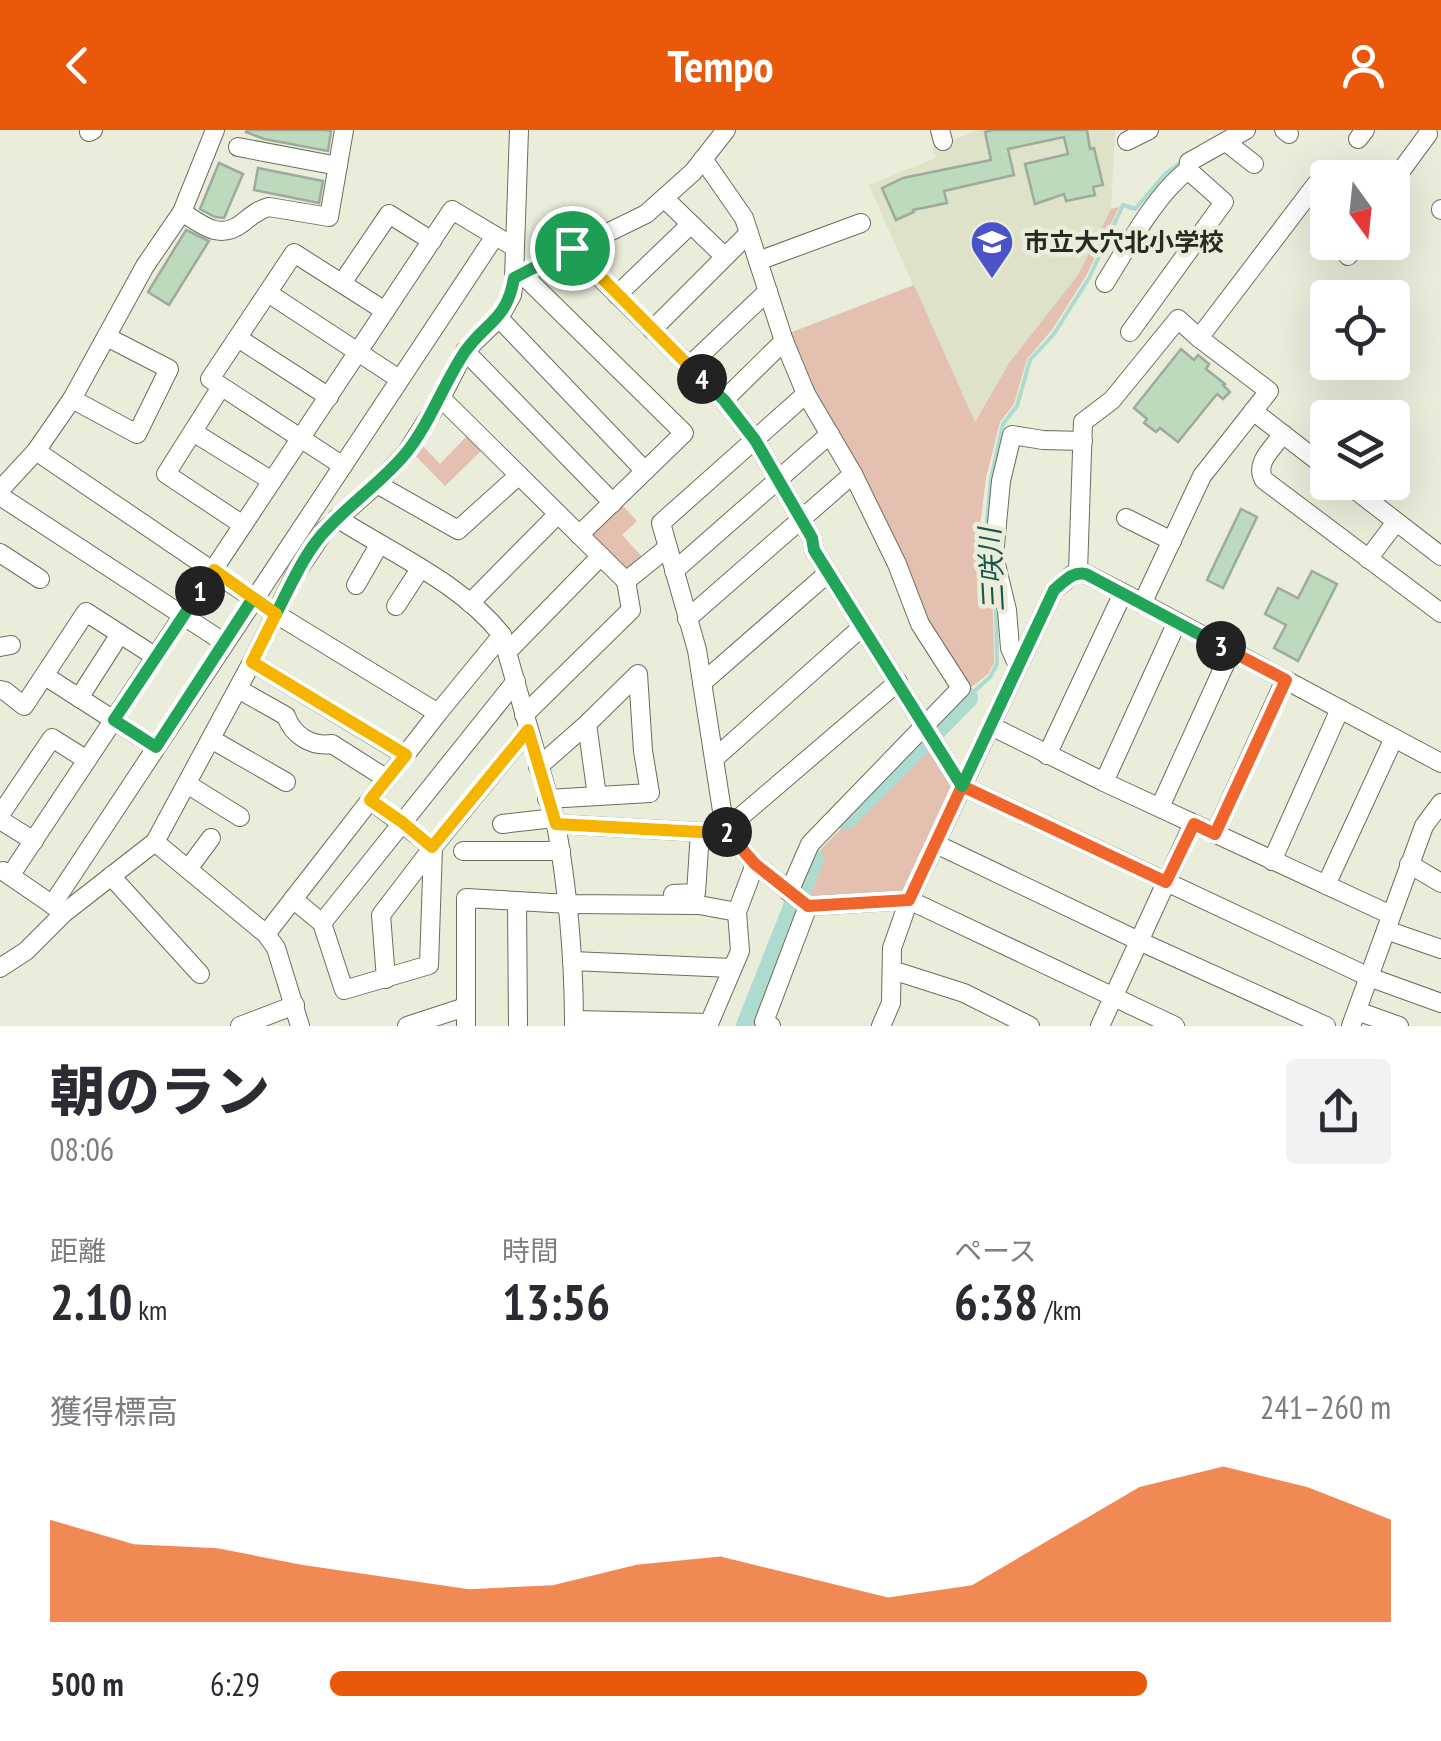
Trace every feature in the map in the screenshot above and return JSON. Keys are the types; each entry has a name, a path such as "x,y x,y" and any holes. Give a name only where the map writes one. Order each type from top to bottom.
{"street":[{"path":"182,212 210,230 223,232 268,206 330,217 344,130"},
{"path":"58,909 155,842 296,576 325,530 378,484 406,452 465,351 499,318 518,276 514,247 519,130"},
{"path":"518,276 646,214 665,199 726,130"},
{"path":"1127,141 1149,130"},
{"path":"1105,283 1147,217 1188,170 1189,162 1246,130"},
{"path":"212,132 182,212 145,266 72,399 36,451 2,485 225,643"},
{"path":"1410,161 1431,135"},
{"path":"1226,142 1254,164"},
{"path":"238,146 338,166"},
{"path":"703,159 744,218 784,341 806,394 854,474 920,624 961,688 928,731 810,844 788,892"},
{"path":"1130,332 1224,202 1188,170"},
{"path":"1199,338 1310,193"},
{"path":"665,199 724,256"},
{"path":"58,909 5,873 34,841 452,210 514,247"},
{"path":"342,283 389,214 432,241"},
{"path":"758,261 862,223"},
{"path":"618,295 691,224"},
{"path":"652,330 750,233"},
{"path":"0,968 26,950 58,909 156,747 495,236"},
{"path":"572,248 724,400 755,440 812,538 814,550 962,786 1369,977 1441,1004"},
{"path":"343,466 210,379 294,253 385,312"},
{"path":"518,276 684,434 579,535"},
{"path":"689,366 768,291"},
{"path":"268,293 399,380"},
{"path":"499,318 646,471"},
{"path":"1078,572 1084,422 1112,400 1178,319 1268,391 1202,476 1142,604"},
{"path":"72,399 136,434 168,368 106,337"},
{"path":"238,338 328,397"},
{"path":"724,400 784,341"},
{"path":"465,351 613,503"},
{"path":"221,386 166,474 243,525"},
{"path":"806,394 661,523 702,684 725,830 755,864 808,906 909,900 1175,1026"},
{"path":"386,979 381,915 526,722 631,610 626,581 441,398"},
{"path":"1253,411 1310,455"},
{"path":"193,432 272,482"},
{"path":"674,572 830,434"},
{"path":"1018,666 1010,648 1007,610 994,556 1001,481 1012,434 1083,441"},
{"path":"1283,434 1260,466 1264,480 1368,559 1438,603"},
{"path":"36,451 276,614 438,713"},
{"path":"688,618 854,474"},
{"path":"378,484 458,530 519,475"},
{"path":"1368,500 1441,556"},
{"path":"470,602 558,514"},
{"path":"338,518 453,589 488,617 505,643 555,821 568,904 574,1023 708,1024 740,951 736,912 755,864"},
{"path":"1126,518 1172,541"},
{"path":"1368,559 1396,522"},
{"path":"356,585 379,545"},
{"path":"626,581 667,548"},
{"path":"0,553 40,579"},
{"path":"266,934 438,713 505,643 600,557"},
{"path":"396,606 420,569"},
{"path":"702,684 828,573"},
{"path":"881,1026 891,1004 892,948 909,900 1054,590 1072,574 1086,574 1441,763"},
{"path":"1047,755 1123,594"},
{"path":"0,690 24,706 86,612 156,657"},
{"path":"1104,782 1177,622"},
{"path":"715,758 862,627"},
{"path":"80,698 120,634"},
{"path":"1160,807 1231,651"},
{"path":"252,662 406,755"},
{"path":"538,766 638,674 650,793 547,799"},
{"path":"45,676 156,747"},
{"path":"1215,834 1286,680"},
{"path":"322,923 516,681"},
{"path":"502,824 555,821 700,832 725,830 898,682"},
{"path":"238,689 286,716 290,730 319,746 332,744 387,779"},
{"path":"1272,861 1340,709"},
{"path":"587,724 597,796"},
{"path":"991,726 1326,884 1388,923 1441,948"},
{"path":"34,841 0,818 52,738 87,760"},
{"path":"1326,884 1394,738"},
{"path":"210,739 286,782"},
{"path":"186,784 240,817"},
{"path":"370,800 432,847"},
{"path":"1398,1026 1354,1019 1424,826 1441,803"},
{"path":"1100,1026 1194,824"},
{"path":"629,905 650,896 696,893 700,832"},
{"path":"188,869 211,838"},
{"path":"155,842 266,934 276,948 300,1026"},
{"path":"936,844 1326,1026"},
{"path":"292,899 322,923 344,990 429,966 432,847"},
{"path":"463,851 560,850"},
{"path":"1409,864 1441,883"},
{"path":"111,876 200,974"},
{"path":"466,1026 466,898 568,904 699,904 736,912"},
{"path":"517,902 518,1026"},
{"path":"772,1026 764,1022 808,906"},
{"path":"572,961 732,968"},
{"path":"892,970 964,994 1030,1026"},
{"path":"240,1026 295,1005"},
{"path":"407,1026 465,1006"}],"shaded area":[{"name":"市立大穴北小学校","path":"978,130 1115,130 1111,209 1078,275 1009,363 974,423 869,185 936,158 932,148"},
{"path":"1119,207 1086,276 1052,330 1027,359 1014,404 1000,422 986,478 980,527 980,557 993,610 994,663 988,674 967,691 925,625 810,392 787,334 914,285 975,422 1009,363 1078,275 1111,209"},
{"path":"467,436 481,451 445,486 408,448 416,439 440,464"},
{"path":"622,505 637,521 622,535 644,559 625,572 593,539 592,532"},
{"path":"926,742 956,791 905,894 810,900 804,893 821,849"}],"building":[{"path":"247,130 331,131 328,151 264,139"},
{"path":"1087,130 1103,185 1093,187 1095,195 1066,201 1064,194 1035,204 1025,164 1068,154 1064,137 1008,149 1014,175 944,191 947,203 913,210 896,220 882,188 903,178 991,160 985,132"},
{"path":"219,163 243,174 224,218 200,209"},
{"path":"258,168 323,181 319,203 254,190"},
{"path":"186,230 209,241 169,305 148,292"},
{"path":"1181,349 1194,360 1198,355 1209,364 1206,369 1230,392 1223,399 1217,394 1178,442 1160,428 1156,432 1144,423 1147,419 1134,408"},
{"path":"1241,509 1257,517 1223,588 1207,580"},
{"path":"1312,571 1337,584 1298,661 1274,648 1286,625 1265,614 1278,588 1298,598"}],"waterway":[{"name":"三咲川","path":"967,698 990,677 997,664 996,610 984,556 991,479 1003,424 1017,406 1030,360 1054,334 1089,278 1123,205 1135,209 1166,173 1184,160"},
{"name":"三咲川","path":"846,819 967,698"},
{"name":"三咲川","path":"747,1026 813,859"}],"place":[{"name":"市立大穴北小学校","path":"992,280"}],"route":[{"path":"572,248 514,278 512,295 499,318 465,351 416,439 378,484 325,530 276,614 253,598 156,747 114,720 214,570 276,614 252,662 406,755 370,800 432,847 528,730 556,824 725,830 755,864 808,906 909,900 962,786 1166,882 1194,824 1215,834 1286,680 1078,572 1054,590 962,786 814,550 812,538 755,440 724,400 572,248"}]}
